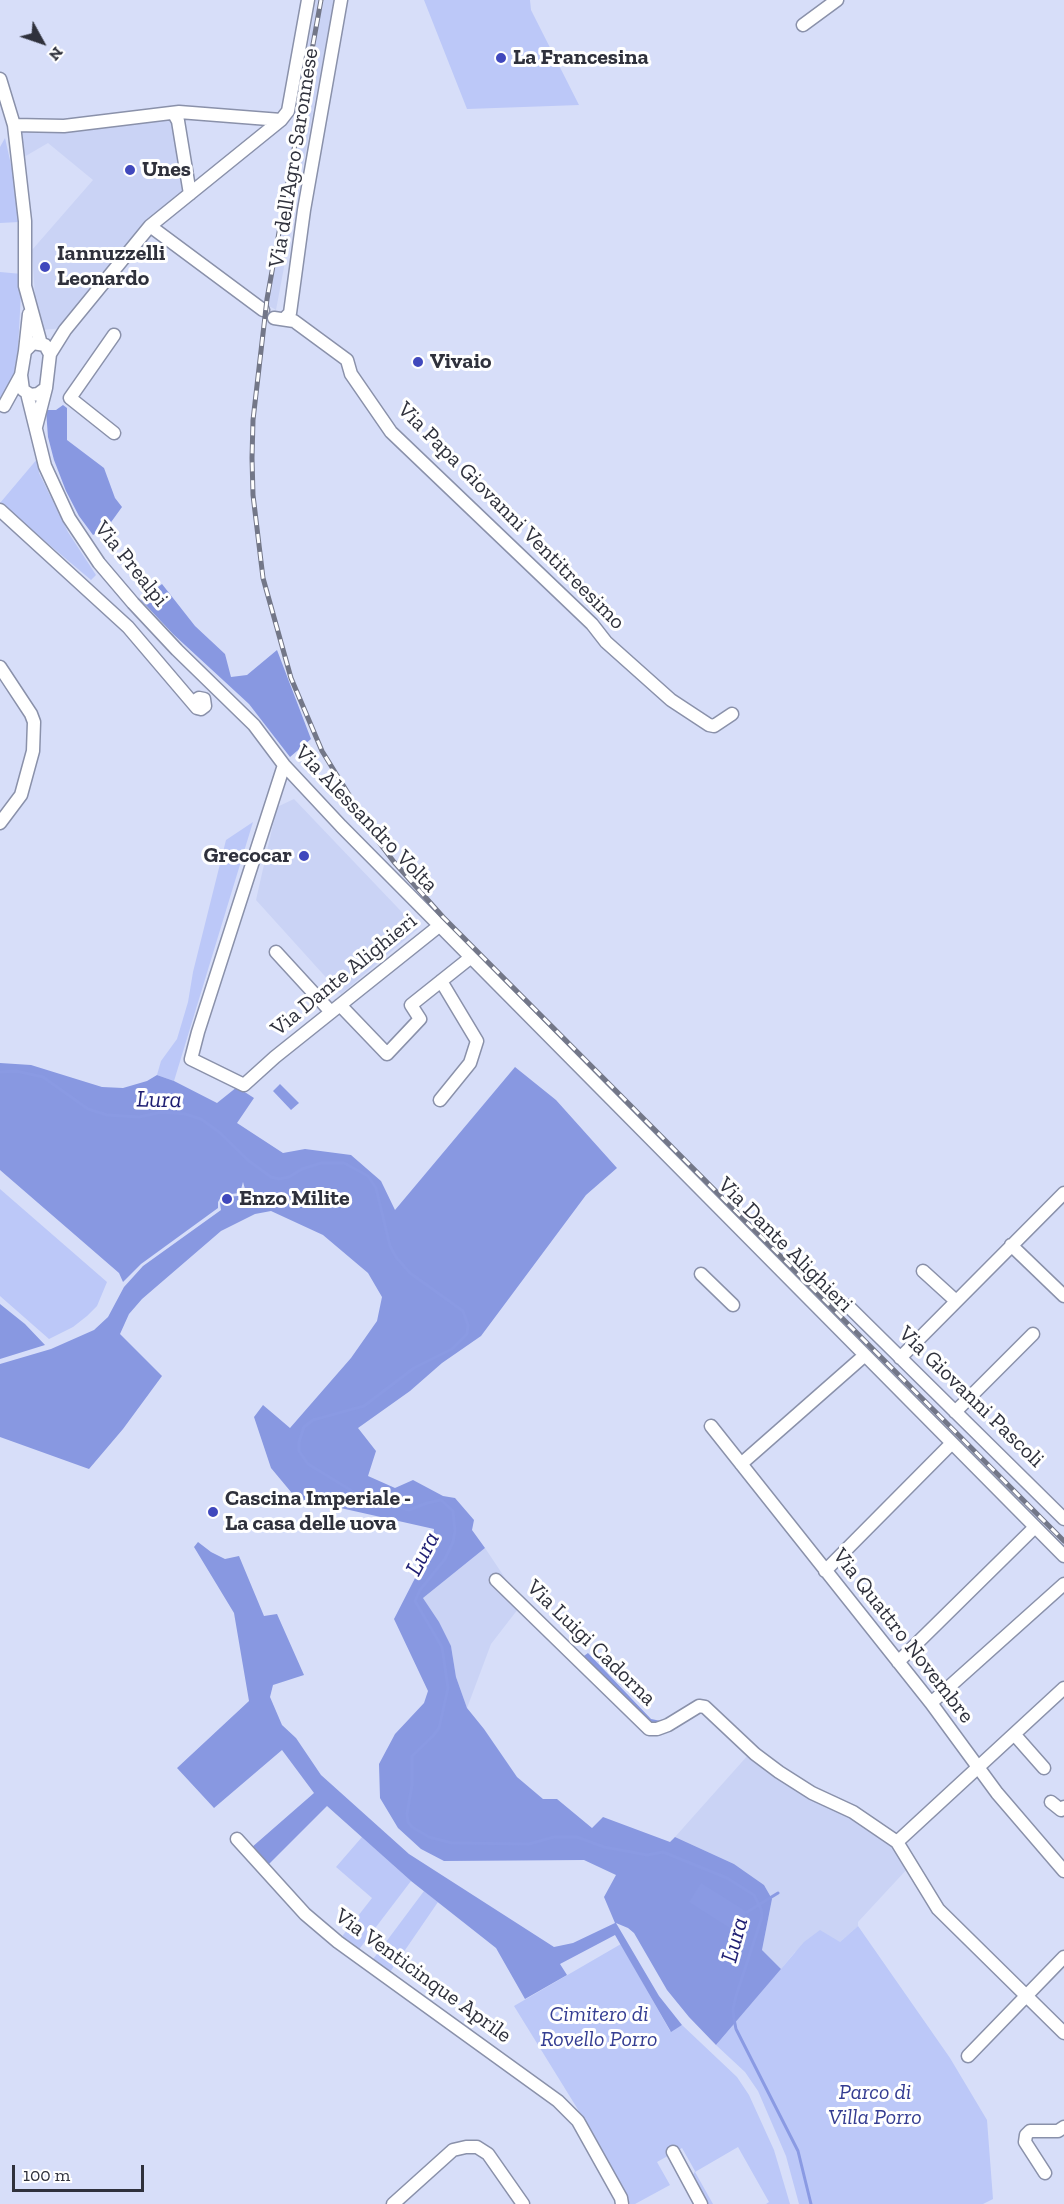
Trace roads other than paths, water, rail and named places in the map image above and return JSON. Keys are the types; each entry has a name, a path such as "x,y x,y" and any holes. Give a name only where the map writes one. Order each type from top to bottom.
{"street":[{"path":"45,348 65,330 150,226 284,115 308,0"},
{"name":"Via dell'Agro Saronnese","path":"279,319 290,313 292,305 304,210 341,0"},
{"path":"803,25 837,0"},
{"path":"0,79 14,125 26,221 26,286 45,348 46,388 35,431"},
{"path":"14,125 64,126 179,112 284,115"},
{"path":"174,114 178,121 190,194"},
{"path":"150,226 263,310"},
{"path":"2,408 21,375 26,351 30,303"},
{"name":"Via Papa Giovanni Ventitreesimo","path":"279,319 294,321 347,360 351,374 392,432 592,624 606,642 671,700 709,726 714,726 732,714"},
{"path":"114,336 70,398 114,433"},
{"path":"26,351 33,343 45,348"},
{"name":"Via Prealpi","path":"21,375 45,466 69,518 99,563 133,603 162,635 230,700"},
{"path":"2,408 25,392 35,395 46,388"},
{"path":"0,510 128,627 194,702"},
{"path":"0,667 34,722 33,752 21,795 0,823"},
{"name":"Via Alessandro Volta","path":"230,700 254,725 284,765 473,961"},
{"name":"Via Dante Alighieri","path":"284,765 191,1059 244,1085 275,1057 439,926"},
{"path":"276,952 335,1009 387,1054 420,1019 411,1005 441,981 473,961"},
{"name":"Via Dante Alighieri","path":"473,961 1064,1556"},
{"path":"440,1101 470,1063 477,1041 441,981"},
{"path":"900,1358 1064,1193"},
{"path":"1011,1245 1064,1296"},
{"path":"923,1271 956,1301"},
{"path":"701,1274 733,1305"},
{"name":"Via Giovanni Pascoli","path":"848,1306 1064,1519"},
{"path":"955,1412 1033,1334"},
{"path":"741,1464 865,1355"},
{"name":"Via Quattro Novembre","path":"711,1426 931,1703 997,1793 1064,1871"},
{"path":"825,1571 951,1443"},
{"path":"898,1662 1034,1528"},
{"name":"Via Luigi Cadorna","path":"496,1580 649,1729 668,1725 699,1706 705,1707 755,1754 779,1772 812,1793 853,1812 897,1842"},
{"path":"931,1703 1064,1584"},
{"path":"1064,1688 897,1842 938,1909 1064,2033"},
{"path":"1014,1734 1044,1768"},
{"path":"1050,1802 1061,1810 1064,1807"},
{"name":"Via Venticinque Aprile","path":"237,1839 305,1914 338,1942 558,2101 578,2121 621,2198 622,2204"},
{"path":"968,2056 1064,1957"},
{"path":"1045,2173 1025,2142 1026,2135 1030,2131 1058,2132 1064,2127"},
{"path":"393,2204 453,2150 477,2147 488,2154 523,2204"},
{"path":"673,2152 701,2204"}],"waterway":[{"name":"Lura","path":"0,1072 16,1071 43,1077 88,1109 107,1115 139,1117 162,1112 185,1114 201,1119 271,1177 279,1179 289,1177 302,1169 321,1163 344,1163 368,1176 376,1188 390,1246 396,1257 410,1273 463,1311 468,1325 467,1334 452,1349 414,1368 364,1406 313,1420 304,1427 299,1442 299,1451 308,1464 357,1494 409,1510 441,1500 453,1511 455,1531 453,1542 445,1559 420,1590 415,1601 442,1647 448,1688 439,1728 412,1756 408,1822 429,1837 452,1843 529,1844 554,1837 577,1837 604,1847 647,1855 663,1852 727,1878 754,1895 762,1917 736,1996 733,2009 734,2019 736,2029 798,2151 811,2204"},
{"path":"747,1912 778,1893"}],"railway":[{"path":"321,0 267,299 253,420 252,458 253,495 263,578 291,678 322,751 375,837 443,917 1064,1541"}],"place":[{"name":"La Francesina","path":"501,58"},
{"name":"Unes","path":"130,170"},
{"name":"Iannuzzelli Leonardo","path":"45,267"},
{"name":"Vivaio","path":"418,362"},
{"name":"Grecocar","path":"304,856"},
{"name":"Enzo Milite","path":"227,1199"},
{"name":"Cascina Imperiale - La casa delle uova","path":"213,1512"}],"park label":[{"name":"Cimitero di Rovello Porro","path":"599,2028"},
{"name":"Parco di Villa Porro","path":"875,2106"}]}
